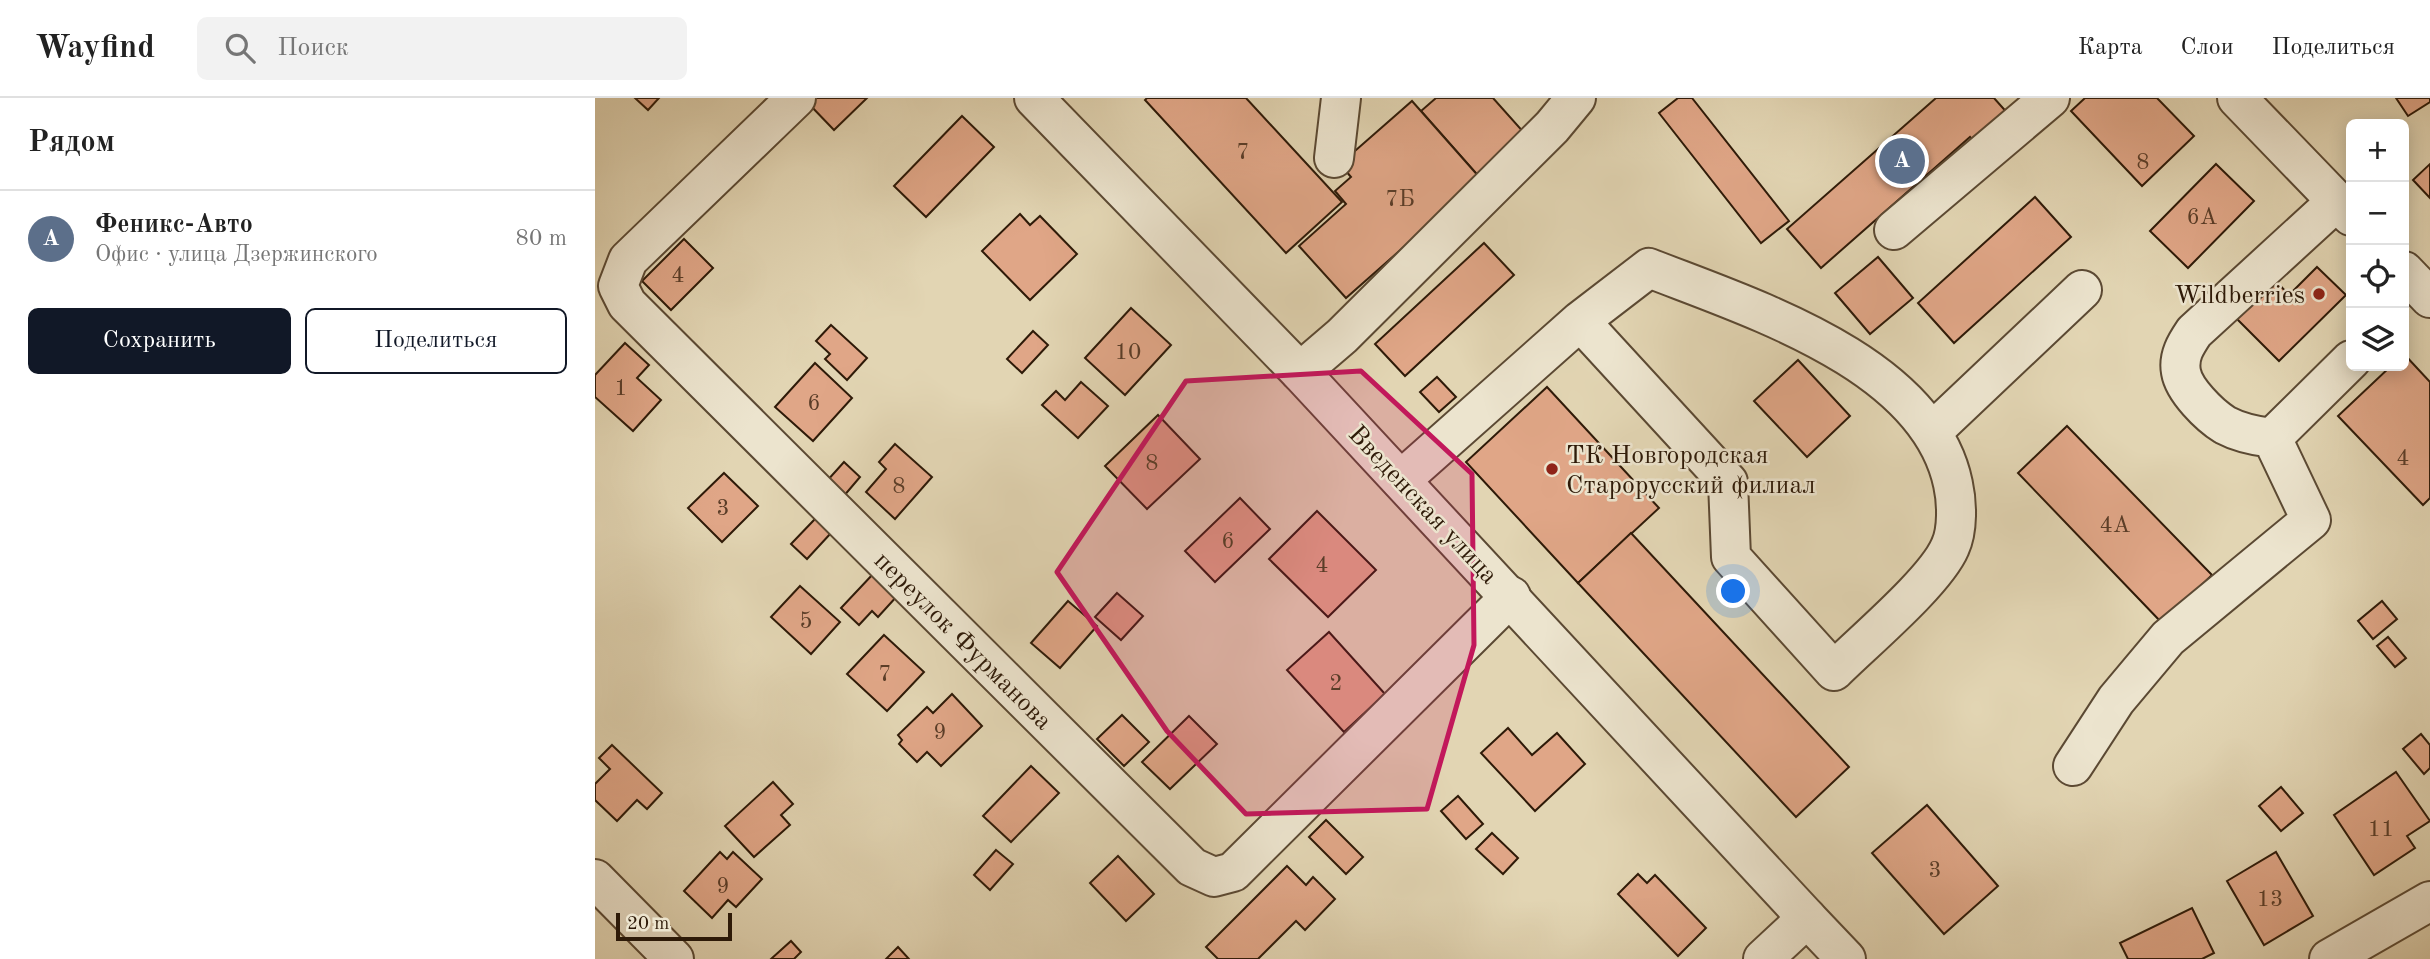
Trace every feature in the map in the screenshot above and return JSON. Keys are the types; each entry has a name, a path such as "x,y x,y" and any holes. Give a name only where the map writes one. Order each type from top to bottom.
{"street":[{"name":"переулок Фурманова","path":"796,98 628,260 618,286 622,295 627,304 1192,867 1214,877 1233,872 1511,596"},
{"name":"Введенская улица","path":"1034,98 1300,372 1846,959"},
{"path":"1334,158 1341,98"},
{"path":"1300,372 1549,113 1576,98"},
{"path":"1894,230 2050,98"},
{"path":"2237,98 2344,209 2194,332 2182,352 2181,371 2187,388 2224,424 2247,435 2272,438"},
{"path":"1401,480 1580,321 1649,268 1774,317 1884,380 1933,431 1948,463 1957,502 1951,546 1928,578 1834,671 1731,557 1728,482 1580,321"},
{"path":"1933,431 2082,290"},
{"path":"2272,438 2346,365"},
{"path":"2073,766 2116,700 2168,638 2311,520 2272,438"},
{"path":"595,880 674,959"},
{"path":"2329,959 2430,901"},
{"path":"1763,959 1807,918"}],"highlighted area":[{"path":"1361,371 1472,474 1474,645 1427,809 1246,814 1167,731 1057,572 1186,381"}],"building":[{"path":"635,98 659,98 648,110"},
{"path":"814,98 867,98 834,130 808,103"},
{"path":"1246,98 1342,202 1286,253 1145,100"},
{"path":"1436,98 1493,98 1527,136 1481,179 1421,111"},
{"path":"1678,98 1692,98 1789,221 1761,243 1659,113"},
{"path":"1936,98 1994,98 2010,116 1977,145 1970,137 1821,268 1787,229"},
{"path":"2085,98 2157,98 2194,136 2142,186 2071,111"},
{"path":"2396,98 2430,98 2430,102 2408,116"},
{"path":"1412,101 1481,179 1346,298 1299,246 1346,204 1335,191 1351,177 1340,164"},
{"path":"962,116 994,147 926,217 894,186"},
{"path":"2216,164 2254,201 2188,268 2150,231"},
{"path":"2430,164 2430,198 2413,180"},
{"path":"2035,197 2071,237 1954,343 1918,303"},
{"path":"1020,214 1030,225 1040,216 1077,254 1030,300 982,251"},
{"path":"684,239 713,268 671,310 642,281"},
{"path":"1484,243 1514,275 1405,376 1375,344"},
{"path":"1878,257 1913,298 1870,334 1835,293"},
{"path":"2317,267 2346,295 2279,361 2233,315 2274,279 2289,295"},
{"path":"1131,308 1171,345 1125,395 1085,358"},
{"path":"831,325 867,358 847,380 825,359 830,354 816,341"},
{"path":"1033,331 1048,345 1022,373 1007,359"},
{"path":"625,343 649,365 637,378 661,400 633,431 595,397 595,375"},
{"path":"2409,359 2430,382 2430,498 2423,505 2338,416 2386,371 2409,371"},
{"path":"1798,360 1850,416 1807,457 1754,401"},
{"path":"815,363 852,398 813,441 775,407"},
{"path":"1437,377 1456,397 1439,412 1420,392"},
{"path":"1081,382 1108,406 1078,438 1042,405 1056,391 1065,400"},
{"path":"1547,387 1659,508 1578,583 1466,462"},
{"path":"1158,415 1200,459 1147,509 1105,466"},
{"path":"2067,426 2212,575 2162,623 2018,473"},
{"path":"895,444 932,477 895,519 866,492 886,469 879,462"},
{"path":"844,462 860,477 843,497 826,482"},
{"path":"724,473 758,506 722,542 688,508"},
{"path":"1240,498 1270,529 1215,582 1185,551"},
{"path":"1317,511 1376,570 1328,617 1269,559"},
{"path":"815,519 831,533 807,559 791,544"},
{"path":"1631,533 1849,767 1796,817 1578,583"},
{"path":"874,573 898,595 878,617 872,611 859,625 841,608"},
{"path":"800,586 840,622 811,654 771,617"},
{"path":"1117,593 1143,616 1121,640 1095,617"},
{"path":"1068,601 1097,626 1060,668 1031,643"},
{"path":"2382,601 2397,619 2373,639 2358,621"},
{"path":"1329,632 1385,694 1344,732 1287,670"},
{"path":"884,635 924,672 887,711 847,674"},
{"path":"2388,637 2406,658 2395,667 2377,646"},
{"path":"952,694 982,726 941,766 927,752 917,762 899,744 902,740 898,735 927,707 933,713"},
{"path":"1122,715 1149,742 1124,766 1097,739"},
{"path":"1189,716 1217,744 1170,789 1142,762"},
{"path":"1508,728 1532,755 1557,733 1585,764 1535,811 1481,753"},
{"path":"2421,734 2430,745 2430,768 2424,774 2403,749"},
{"path":"612,745 662,793 647,809 637,800 617,821 595,800 595,784 610,769 599,758"},
{"path":"1031,766 1059,793 1011,842 983,816"},
{"path":"2396,772 2430,821 2407,836 2415,848 2374,875 2334,815"},
{"path":"773,782 793,804 781,815 790,825 754,857 725,826"},
{"path":"2281,787 2303,813 2281,831 2259,806"},
{"path":"1458,796 1483,824 1466,839 1441,811"},
{"path":"1927,805 1998,886 1944,934 1872,853"},
{"path":"1326,820 1363,857 1346,874 1309,837"},
{"path":"1492,833 1518,858 1503,874 1476,849"},
{"path":"996,850 1013,864 990,890 974,875"},
{"path":"720,852 727,859 733,852 762,879 736,907 728,900 712,918 684,891"},
{"path":"2276,852 2313,916 2264,945 2227,881"},
{"path":"1118,856 1154,894 1126,921 1090,883"},
{"path":"1287,866 1306,885 1313,877 1335,899 1305,930 1296,921 1258,959 1218,959 1206,947"},
{"path":"1638,874 1647,883 1655,875 1706,928 1678,956 1618,894"},
{"path":"2192,908 2214,953 2202,959 2128,959 2120,943"},
{"path":"791,941 801,952 794,959 771,959"},
{"path":"898,947 909,959 886,959"}],"place":[{"name":"Феникс-Авто","path":"1902,161"},
{"name":"Wildberries","path":"2319,294"},
{"name":"ТК Новгородская Старорусский филиал","path":"1552,469"}]}
